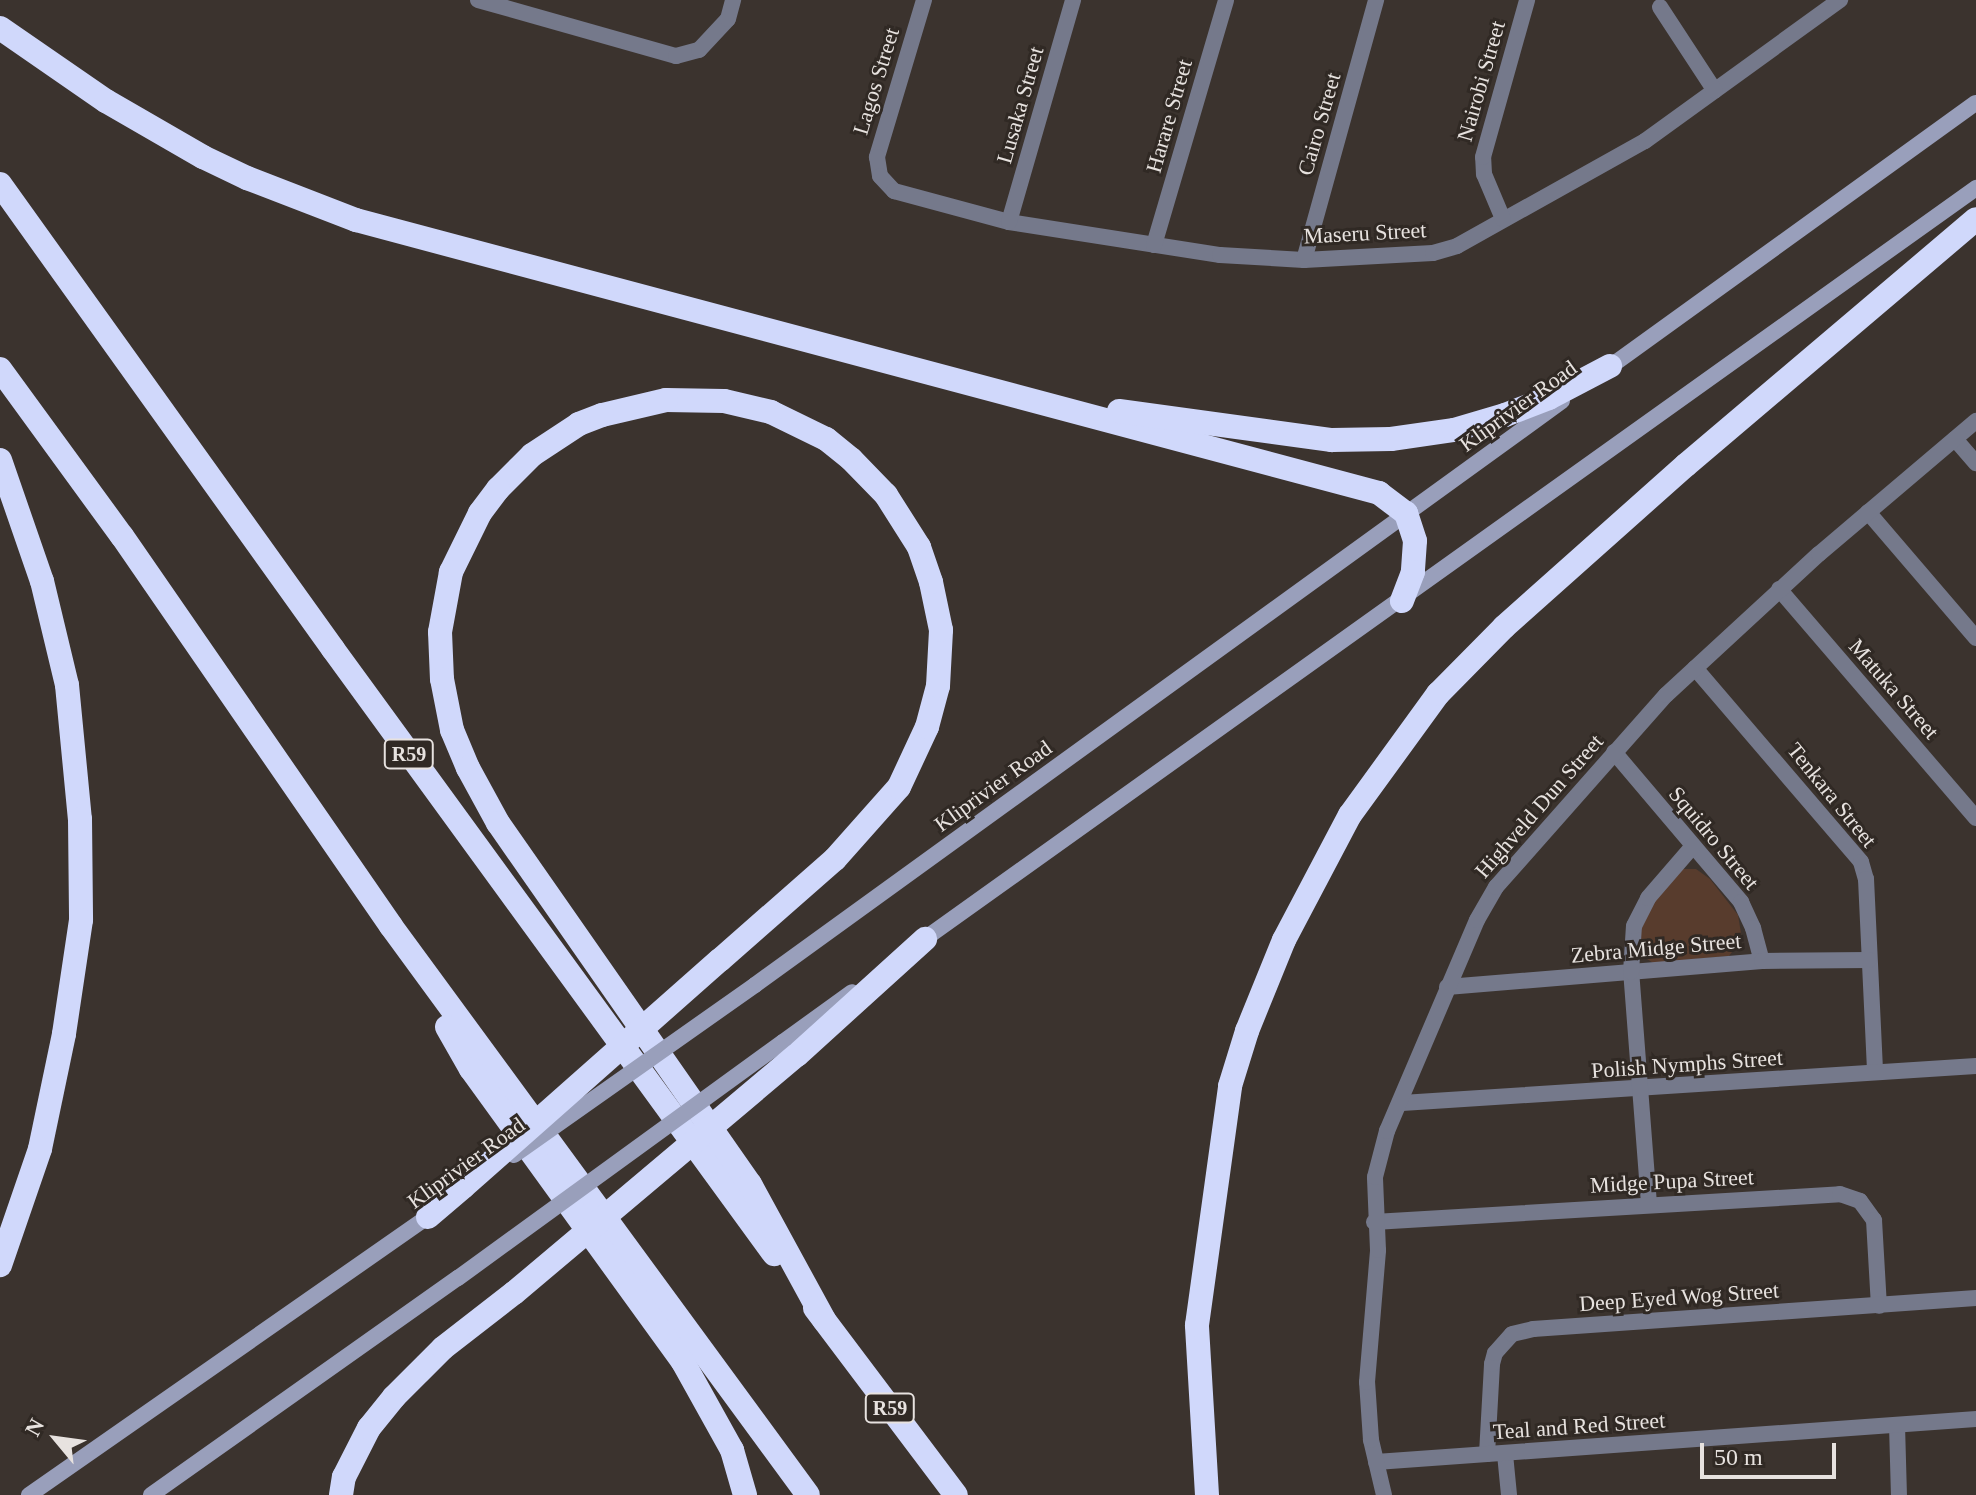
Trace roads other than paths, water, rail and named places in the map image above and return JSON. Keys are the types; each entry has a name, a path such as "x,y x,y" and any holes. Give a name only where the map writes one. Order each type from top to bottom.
{"highway":[{"path":"0,28 106,101 189,149 247,178 356,220 1363,488 1391,500 1406,513 1415,541 1415,557 1402,601"},
{"name":"R59","path":"0,184 351,674 824,1320 956,1495"},
{"path":"1207,1495 1197,1325 1230,1086 1247,1031 1284,940 1350,815 1438,694 1504,627 1697,456 1976,219"},
{"path":"1053,404 1332,440 1391,439 1454,430 1505,415 1549,398 1610,366"},
{"path":"0,369 122,536 391,926 808,1495"},
{"path":"428,1217 463,1188 720,960 835,859 899,787 927,727 938,686 941,630 931,582 913,535 886,495 851,459 826,439 771,412 724,401 666,400 602,415 579,424 532,455 498,489 480,513 451,572 440,632 442,679 452,730 468,768 498,823 750,1184 824,1320"},
{"path":"0,460 42,581 67,685 80,819 81,920 64,1034 40,1149 0,1265"},
{"path":"391,926 471,1069 683,1362 732,1450 745,1495"},
{"path":"341,1495 344,1477 369,1428 394,1397 443,1348 514,1293 790,1048 925,939"}],"main road":[{"name":"Kliprivier Road","path":"463,1188 755,985 1976,103"},
{"path":"925,939 1976,188"},
{"path":"151,1495 790,1048"},
{"name":"Kliprivier Road","path":"29,1495 428,1217"}],"street":[{"path":"485,1 666,55 699,50 728,19 733,0"},
{"name":"Lagos Street","path":"880,176 877,157 924,0"},
{"name":"Lusaka Street","path":"1009,222 1073,0"},
{"name":"Harare Street","path":"1154,245 1226,0"},
{"name":"Cairo Street","path":"1304,260 1376,0"},
{"name":"Nairobi Street","path":"1503,219 1484,174 1483,157 1527,0"},
{"name":"Maseru Street","path":"880,176 894,191 1009,222 1220,255 1304,260 1433,253 1457,246 1645,141 1840,0"},
{"path":"1660,7 1715,91"},
{"name":"Highveld Dun Street","path":"1384,1495 1376,1462 1367,1382 1378,1250 1374,1222 1375,1177 1381,1153 1447,987 1496,887 1614,752 1695,668 1779,589 1976,421"},
{"path":"1955,439 1976,463"},
{"path":"1868,512 1976,638"},
{"name":"Matuka Street","path":"1779,589 1976,818"},
{"name":"Tenkara Street","path":"1695,668 1855,851 1866,879 1875,1072"},
{"name":"Squidro Street","path":"1614,752 1741,902 1753,928 1762,961"},
{"path":"1649,1204 1631,972 1634,926 1638,913 1693,846"},
{"name":"Zebra Midge Street","path":"1447,987 1762,961 1869,960"},
{"name":"Polish Nymphs Street","path":"1402,1103 1976,1066"},
{"name":"Midge Pupa Street","path":"1374,1222 1649,1204 1851,1196 1870,1211 1874,1220 1879,1306"},
{"name":"Deep Eyed Wog Street","path":"1496,1454 1492,1364 1503,1342 1512,1334 1533,1329 1976,1298"},
{"name":"Teal and Red Street","path":"1376,1462 1976,1419"},
{"path":"1897,1425 1899,1495"},
{"path":"1496,1454 1509,1495"}]}
